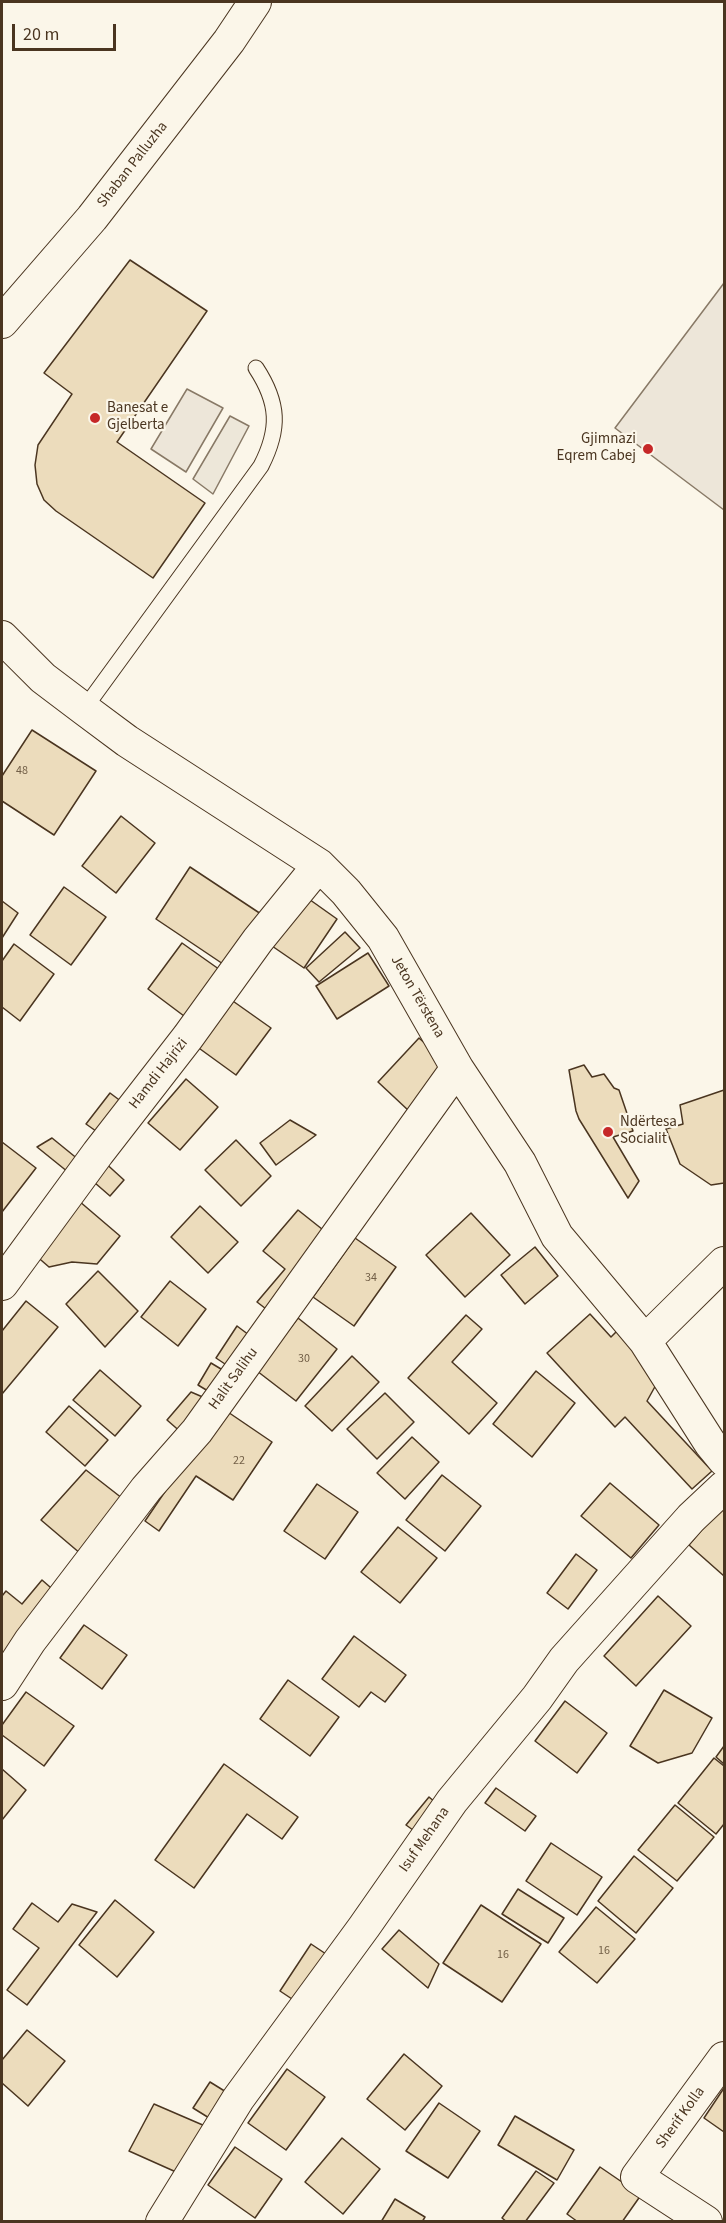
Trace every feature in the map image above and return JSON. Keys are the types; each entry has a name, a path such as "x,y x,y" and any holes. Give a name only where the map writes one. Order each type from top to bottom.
{"street":[{"name":"Shaban Palluzha","path":"2,322 92,218 230,41 255,2"},
{"name":"Jeton Tërstena","path":"4,645 43,678 127,741 319,865 346,892 383,938 457,1068 520,1163 557,1236 645,1341 710,1443 724,1460"},
{"name":"Hamdi Hajrizi","path":"2,1284 258,940 319,865"},
{"name":"Halit Salihu","path":"2,1684 30,1641 146,1489 197,1431 457,1068"},
{"path":"645,1341 724,1263"},
{"name":"Isuf Mehana","path":"162,2222 238,2099 364,1927 452,1801 537,1698 564,1660 691,1518 724,1487"},
{"name":"Sherif Kolla","path":"706,2222 637,2177 724,2058"}],"lane":[{"path":"84,709 261,466 270,448 275,414 267,385 256,368"}],"shaded area":[{"path":"724,283 724,510 615,428"},
{"path":"187,389 223,408 186,472 151,449"},
{"path":"230,416 249,426 213,494 193,479"}],"building":[{"name":"Banesat e Gjelberta","path":"130,260 207,311 117,442 205,503 153,578 56,511 44,500 37,484 35,465 38,445 72,394 44,373"},
{"path":"32,730 96,771 54,835 2,801 2,776"},
{"path":"121,816 155,843 116,893 82,866"},
{"path":"190,867 264,916 229,968 156,919"},
{"path":"64,887 106,917 71,965 30,935"},
{"path":"306,897 337,919 304,968 272,946"},
{"path":"2,901 18,913 2,938"},
{"path":"345,932 360,948 319,982 306,968"},
{"path":"182,943 223,972 188,1019 148,989"},
{"path":"14,944 54,974 20,1021 2,1007 2,961"},
{"path":"368,953 389,986 337,1019 316,986"},
{"path":"230,999 271,1028 236,1075 196,1046"},
{"path":"419,1038 450,1066 409,1111 378,1082"},
{"name":"Ndërtesa Socialit","path":"584,1065 592,1077 604,1074 614,1088 619,1090 633,1131 613,1137 639,1181 628,1198 576,1111 569,1070"},
{"path":"186,1079 218,1107 180,1150 148,1123"},
{"path":"724,1090 724,1183 711,1185 680,1164 666,1129 683,1124 680,1105"},
{"path":"110,1093 126,1105 103,1136 86,1124"},
{"path":"290,1120 316,1135 276,1165 260,1143"},
{"path":"52,1138 79,1160 68,1172 37,1147"},
{"path":"236,1140 271,1176 241,1206 205,1170"},
{"path":"2,1142 36,1168 2,1212"},
{"path":"102,1160 124,1180 110,1196 87,1176"},
{"path":"79,1201 120,1236 97,1264 72,1262 49,1267 34,1254"},
{"path":"200,1206 238,1242 208,1273 171,1237"},
{"path":"298,1210 332,1237 270,1312 257,1302 285,1269 263,1251"},
{"path":"471,1213 510,1255 465,1297 426,1255"},
{"path":"355,1238 396,1267 354,1326 313,1297"},
{"path":"535,1247 558,1276 525,1304 501,1275"},
{"path":"98,1271 138,1311 105,1347 66,1304"},
{"path":"170,1281 206,1309 178,1346 141,1317"},
{"path":"26,1301 58,1327 2,1394 2,1331"},
{"path":"590,1314 611,1337 620,1328 662,1374 647,1401 712,1471 692,1489 625,1417 615,1427 547,1353"},
{"path":"466,1315 482,1329 452,1362 497,1403 469,1434 408,1378"},
{"path":"298,1318 337,1349 296,1401 257,1371"},
{"path":"237,1326 253,1338 231,1368 216,1358"},
{"path":"352,1356 379,1382 332,1431 305,1406"},
{"path":"211,1363 231,1375 218,1397 198,1385"},
{"path":"100,1370 141,1406 115,1436 73,1400"},
{"path":"536,1371 575,1403 532,1457 493,1424"},
{"path":"191,1392 212,1401 183,1434 167,1420"},
{"path":"385,1393 414,1422 377,1459 347,1429"},
{"path":"69,1406 108,1440 85,1466 46,1432"},
{"path":"222,1408 272,1442 233,1500 196,1476 159,1531 145,1521"},
{"path":"412,1437 439,1462 405,1499 377,1473"},
{"path":"86,1470 127,1502 81,1554 41,1520"},
{"path":"442,1475 481,1506 445,1551 406,1520"},
{"path":"610,1483 659,1525 631,1558 581,1516"},
{"path":"317,1484 358,1512 325,1559 284,1531"},
{"path":"724,1504 724,1576 689,1545"},
{"path":"398,1527 437,1558 400,1603 361,1572"},
{"path":"576,1554 597,1570 568,1609 547,1593"},
{"path":"42,1580 58,1594 2,1661 2,1596 6,1591 22,1604"},
{"path":"658,1596 691,1626 636,1686 604,1656"},
{"path":"84,1625 127,1655 102,1689 60,1658"},
{"path":"354,1636 406,1675 385,1702 371,1692 359,1707 322,1679"},
{"path":"288,1680 339,1717 310,1756 260,1719"},
{"path":"664,1690 712,1718 692,1753 658,1763 630,1746"},
{"path":"26,1692 74,1726 44,1766 2,1735 2,1725"},
{"path":"565,1701 607,1733 577,1773 535,1741"},
{"path":"724,1746 724,1764 716,1757"},
{"path":"714,1758 724,1766 724,1824 716,1834 678,1803"},
{"path":"224,1764 298,1817 282,1839 247,1814 194,1888 155,1860"},
{"path":"2,1769 26,1790 2,1820"},
{"path":"496,1788 536,1816 525,1831 485,1803"},
{"path":"429,1797 442,1808 420,1835 406,1825"},
{"path":"675,1805 714,1837 677,1881 638,1850"},
{"path":"551,1843 602,1877 577,1915 526,1881"},
{"path":"634,1856 673,1888 636,1933 598,1901"},
{"path":"518,1889 564,1918 548,1943 502,1914"},
{"path":"115,1900 154,1932 117,1977 79,1945"},
{"path":"32,1903 58,1922 72,1904 97,1912 27,2005 7,1990 39,1948 13,1929"},
{"path":"481,1905 541,1944 502,2002 443,1963"},
{"path":"596,1907 635,1939 597,1983 559,1952"},
{"path":"399,1930 439,1964 428,1988 382,1949"},
{"path":"311,1944 329,1956 298,2003 280,1991"},
{"path":"27,2030 65,2061 28,2106 2,2083 2,2060"},
{"path":"404,2054 442,2086 405,2130 367,2099"},
{"path":"287,2069 325,2097 286,2150 248,2123"},
{"path":"210,2082 231,2095 214,2121 193,2108"},
{"path":"724,2088 724,2132 704,2118"},
{"path":"439,2103 480,2131 448,2178 406,2151"},
{"path":"154,2104 212,2129 185,2176 129,2151"},
{"path":"515,2116 574,2150 557,2180 498,2145"},
{"path":"342,2138 380,2169 343,2214 305,2182"},
{"path":"235,2147 282,2179 255,2218 208,2185"},
{"path":"600,2167 641,2195 622,2222 578,2222 567,2214"},
{"path":"536,2171 554,2183 525,2222 507,2222 502,2218"},
{"path":"395,2199 425,2217 422,2222 381,2222"}],"place":[{"name":"Banesat e Gjelberta","path":"95,418"},
{"name":"Gjimnazi Eqrem Cabej","path":"648,449"},
{"name":"Ndërtesa Socialit","path":"608,1132"}]}
